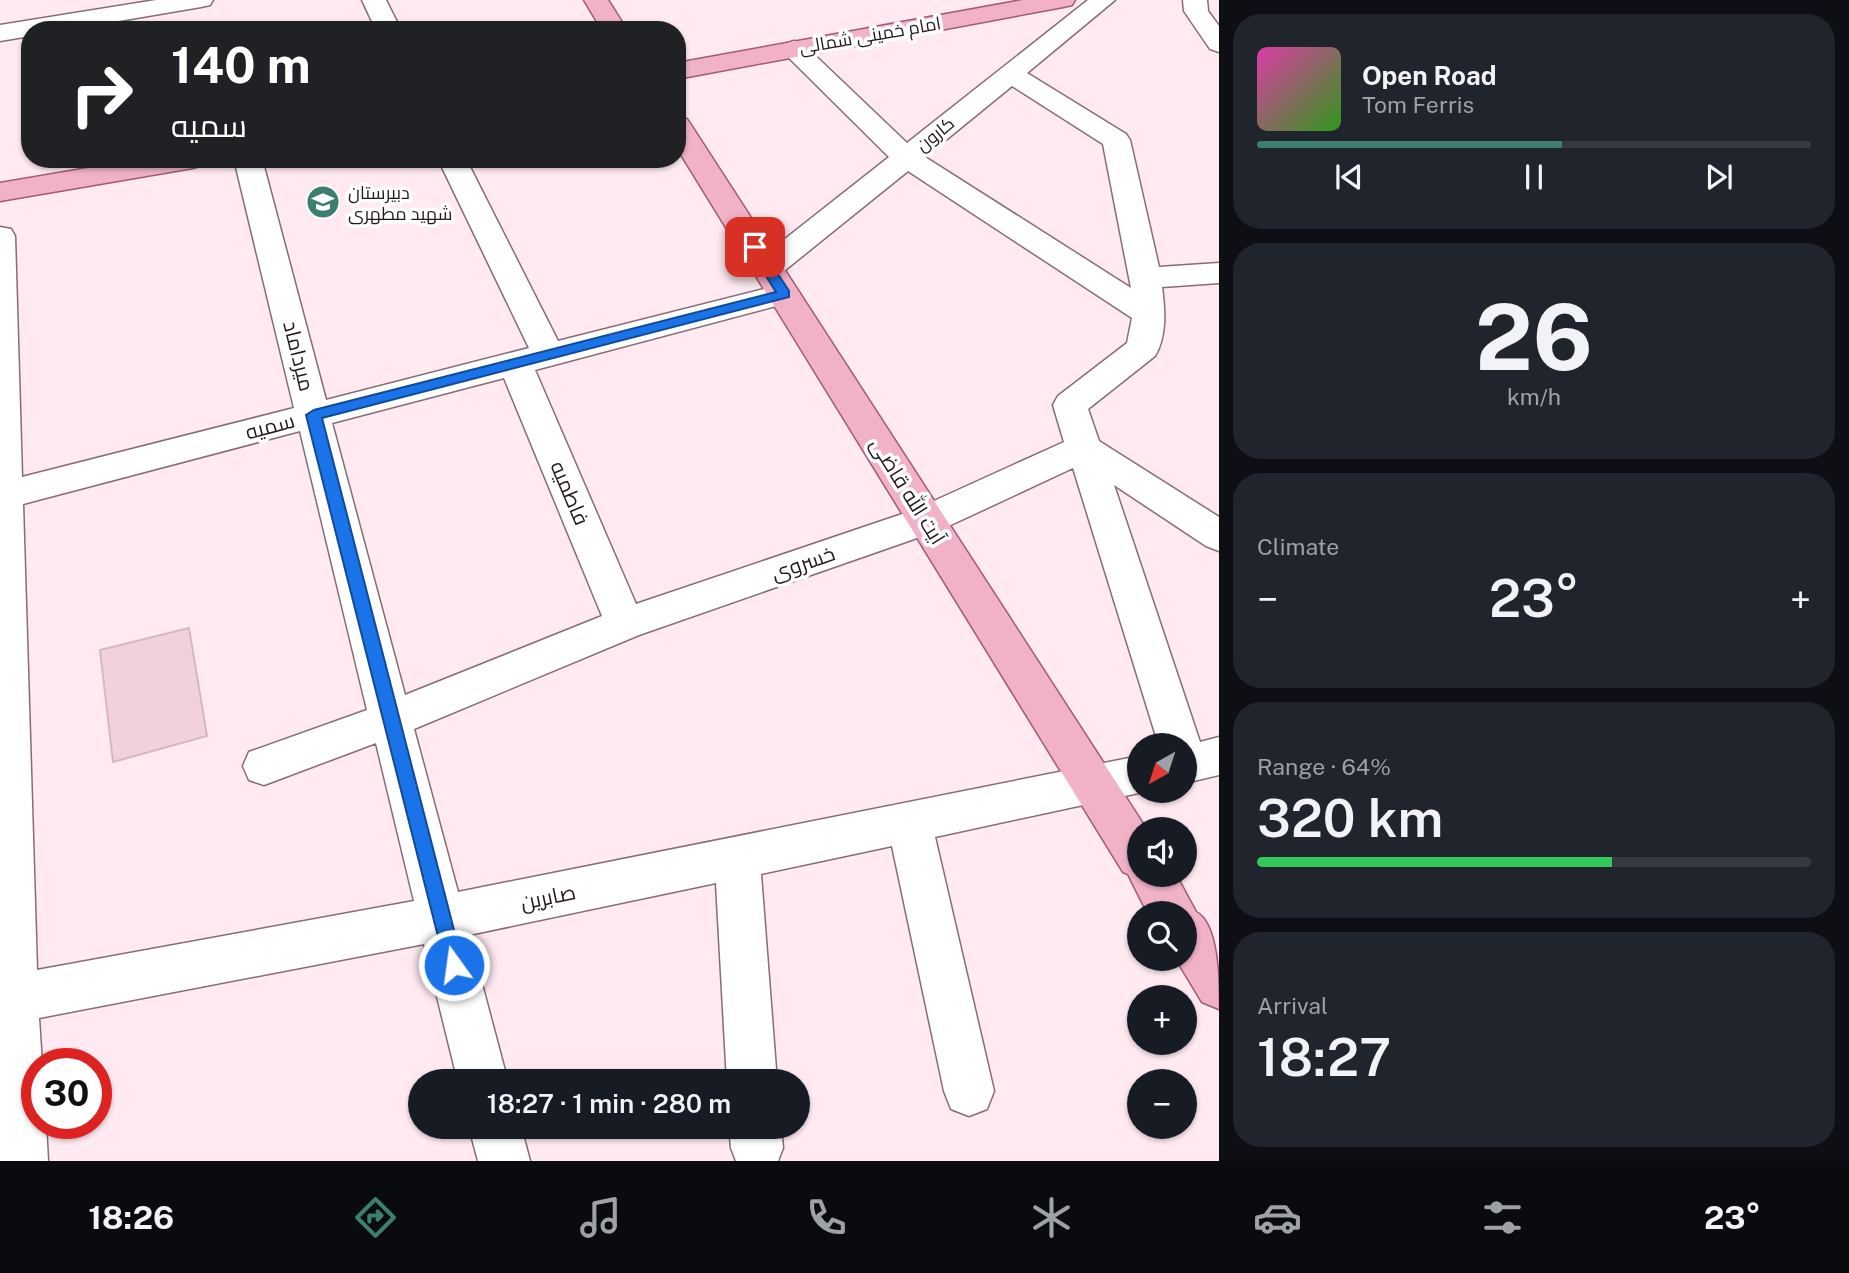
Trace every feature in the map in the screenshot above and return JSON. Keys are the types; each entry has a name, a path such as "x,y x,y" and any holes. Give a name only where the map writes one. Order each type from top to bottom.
{"main road":[{"path":"596,0 609,21"},
{"name":"امام خمینی شمالی","path":"686,69 1019,4 1063,0"},
{"name":"آیت الله قاضی","path":"686,139 1127,839"},
{"path":"0,192 140,168"},
{"path":"1197,949 1219,985"}],"street":[{"path":"374,0 384,21"},
{"name":"کارون","path":"776,281 906,157 1103,0"},
{"path":"1195,0 1196,11 1219,44"},
{"path":"95,21 206,7"},
{"path":"0,33 21,30"},
{"path":"794,49 906,157 1149,314"},
{"path":"1010,74 1116,140 1146,278 1149,314 1143,348 1070,405 1182,733"},
{"name":"میرداماد","path":"250,168 480,1069"},
{"name":"فاطمیه","path":"456,168 532,359 625,624"},
{"path":"0,236 7,999 22,1161"},
{"path":"1146,278 1219,272"},
{"name":"سمیه","path":"2,496 532,359 776,281"},
{"path":"1084,448 1219,536"},
{"name":"خسروی","path":"264,766 390,720 625,624 927,520 1084,448"},
{"name":"صابرین","path":"7,999 442,918 1127,778"},
{"path":"909,823 969,1091"},
{"path":"737,858 751,1069"},
{"path":"498,1139 503,1161"}],"building":[{"path":"189,628 207,736 113,762 100,650"}],"place":[{"name":"دبیرستان شهید مطهری","path":"323,202"}],"route":[{"path":"454,965 383,695 314,415 784,294 755,247"}]}
